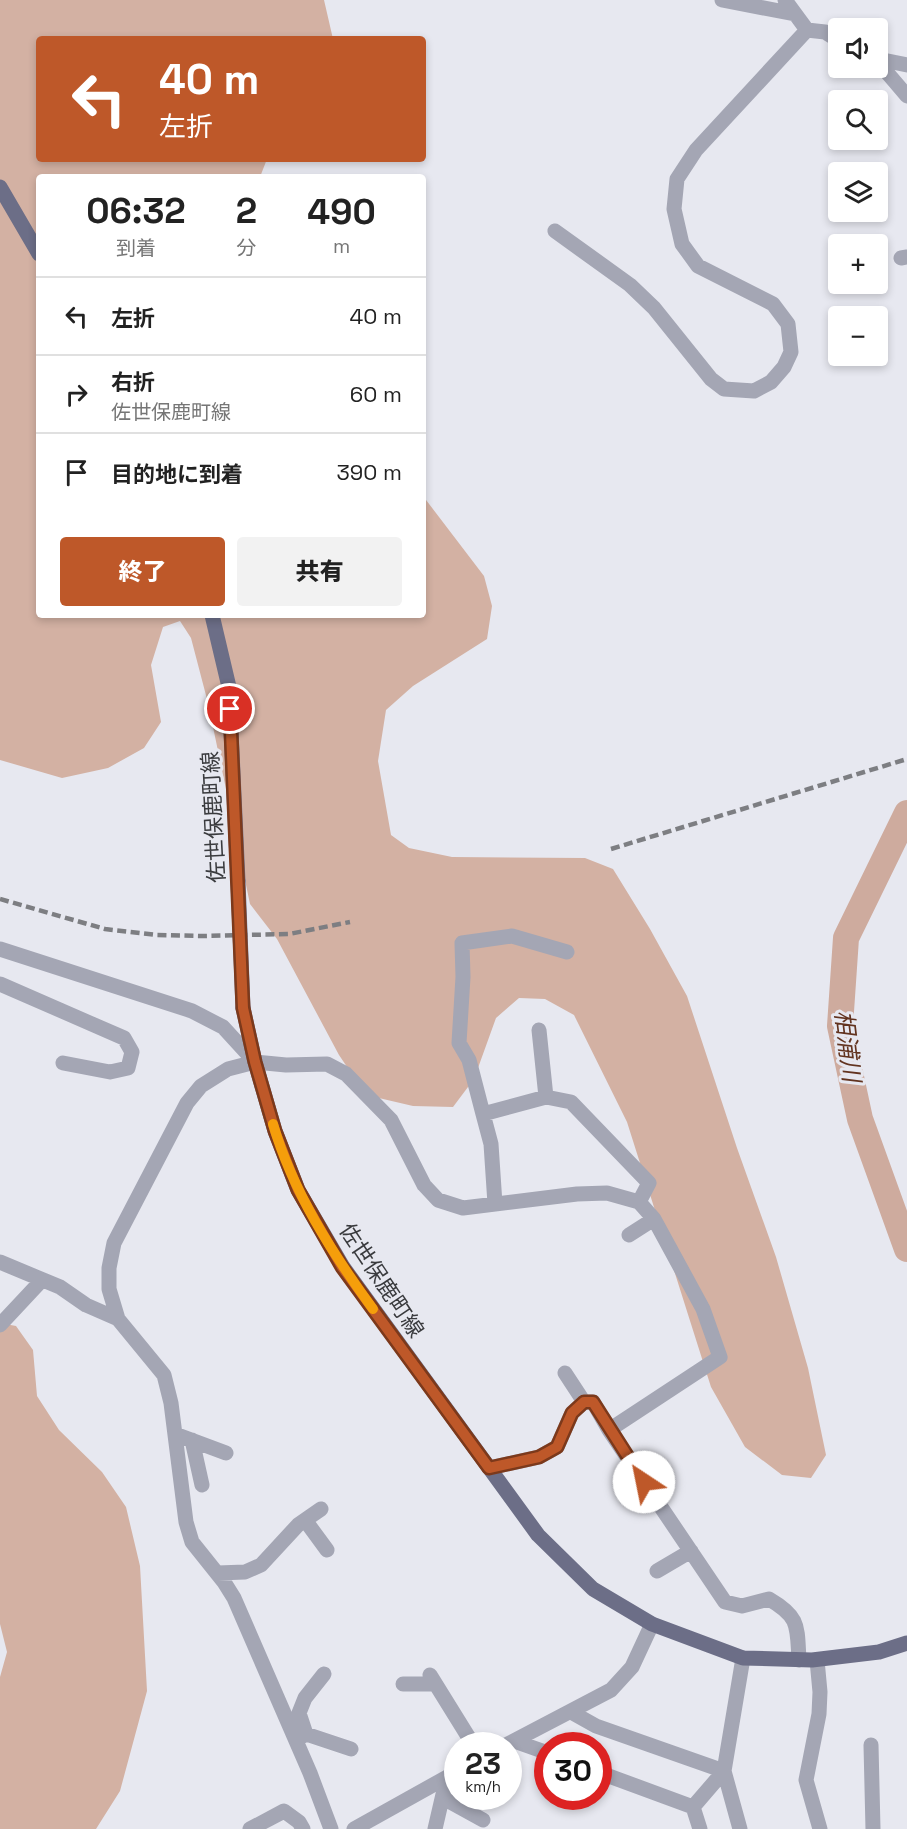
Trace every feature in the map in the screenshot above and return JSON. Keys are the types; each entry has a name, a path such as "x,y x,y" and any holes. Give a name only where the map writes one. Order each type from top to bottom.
{"main road":[{"path":"0,187 36,249"},
{"name":"佐世保鹿町線","path":"213,618 229,687 243,1008 255,1062 275,1131 298,1190 342,1267 538,1535 593,1589 652,1624 743,1658 817,1660 879,1652 907,1644"}],"street":[{"path":"722,0 795,14"},
{"path":"785,0 807,30 828,34"},
{"path":"555,231 630,285 646,300 711,380 724,389 753,391 771,382 784,367 791,352 788,324 773,304 698,266 682,244 674,209 677,180 696,150 807,30"},
{"path":"888,61 907,64"},
{"path":"888,72 907,96"},
{"path":"495,1204 491,1144 470,1060 459,1043 463,977 462,943 512,936 544,940 567,952"},
{"path":"0,949 192,1011 223,1027 255,1062"},
{"path":"0,984 124,1038 132,1052 128,1068 110,1072 63,1062"},
{"path":"539,1030 546,1097"},
{"path":"326,1825 301,1737 234,1598 218,1573 192,1542 186,1522 171,1403 164,1375 118,1319 109,1289 109,1268 114,1243 187,1103 201,1086 228,1069 255,1062 286,1065 327,1064 346,1074 391,1120 424,1185 438,1200 463,1208 578,1194 607,1193 639,1202 654,1220 703,1309 720,1357 609,1430"},
{"path":"483,1114 546,1097 571,1101 649,1183 639,1202"},
{"path":"629,1235 654,1220"},
{"path":"0,1262 60,1287 86,1305 118,1319"},
{"path":"0,1325 42,1280"},
{"path":"565,1372 584,1402"},
{"path":"489,1468 539,1457 557,1447 572,1413 584,1402 593,1402 609,1430 725,1602 742,1606 769,1599 784,1608 796,1623 799,1660"},
{"path":"175,1434 226,1453"},
{"path":"192,1440 202,1485"},
{"path":"218,1573 245,1572 261,1565 298,1525 321,1509"},
{"path":"305,1520 327,1550"},
{"path":"657,1571 691,1551"},
{"path":"522,1736 611,1690 632,1667 652,1624"},
{"path":"740,1829 724,1771 743,1658"},
{"path":"817,1660 820,1692 819,1714 806,1780 820,1829"},
{"path":"301,1737 299,1713 304,1698 324,1674"},
{"path":"403,1684 432,1680 465,1732"},
{"path":"571,1712 596,1726 724,1771"},
{"path":"301,1737 351,1749"},
{"path":"866,1751 873,1829"},
{"path":"693,1807 724,1771"},
{"path":"612,1777 693,1807"},
{"path":"354,1829 444,1778"},
{"path":"435,1829 444,1793"},
{"path":"442,1798 483,1820"},
{"path":"693,1807 700,1829"},
{"path":"250,1829 284,1811 299,1822 303,1829"}],"shaded area":[{"path":"0,0 324,0 332,36 36,36 36,162 266,162 261,174 36,174 36,618 426,618 426,500 484,576 492,606 487,639 413,686 386,710 378,761 391,835 409,848 452,857 585,858 613,869 687,996 776,1257 808,1368 826,1455 811,1478 782,1475 745,1447 711,1387 627,1122 574,1015 545,999 519,998 496,1018 474,1079 453,1107 413,1106 366,1095 339,1055 277,939 250,904 208,703 191,638 180,621 163,627 151,665 161,722 144,748 108,768 62,778 0,760"},
{"path":"0,1323 16,1326 33,1350 37,1396 59,1430 102,1472 126,1507 140,1566 147,1691 120,1791 96,1829 0,1829 0,1677 7,1652 0,1624"}],"waterway":[{"name":"相浦川","path":"907,813 846,938 840,1026 860,1119 907,1249"}],"railway":[{"path":"611,849 907,759"},
{"path":"0,899 105,929 157,935 289,934 350,922"}],"slow traffic":[{"path":"273,1124 298,1190 342,1267 373,1309"}],"route":[{"path":"230,709 243,1008 255,1062 275,1131 298,1190 342,1267 489,1468 539,1457 557,1447 572,1413 584,1402 593,1402 644,1482"}]}
